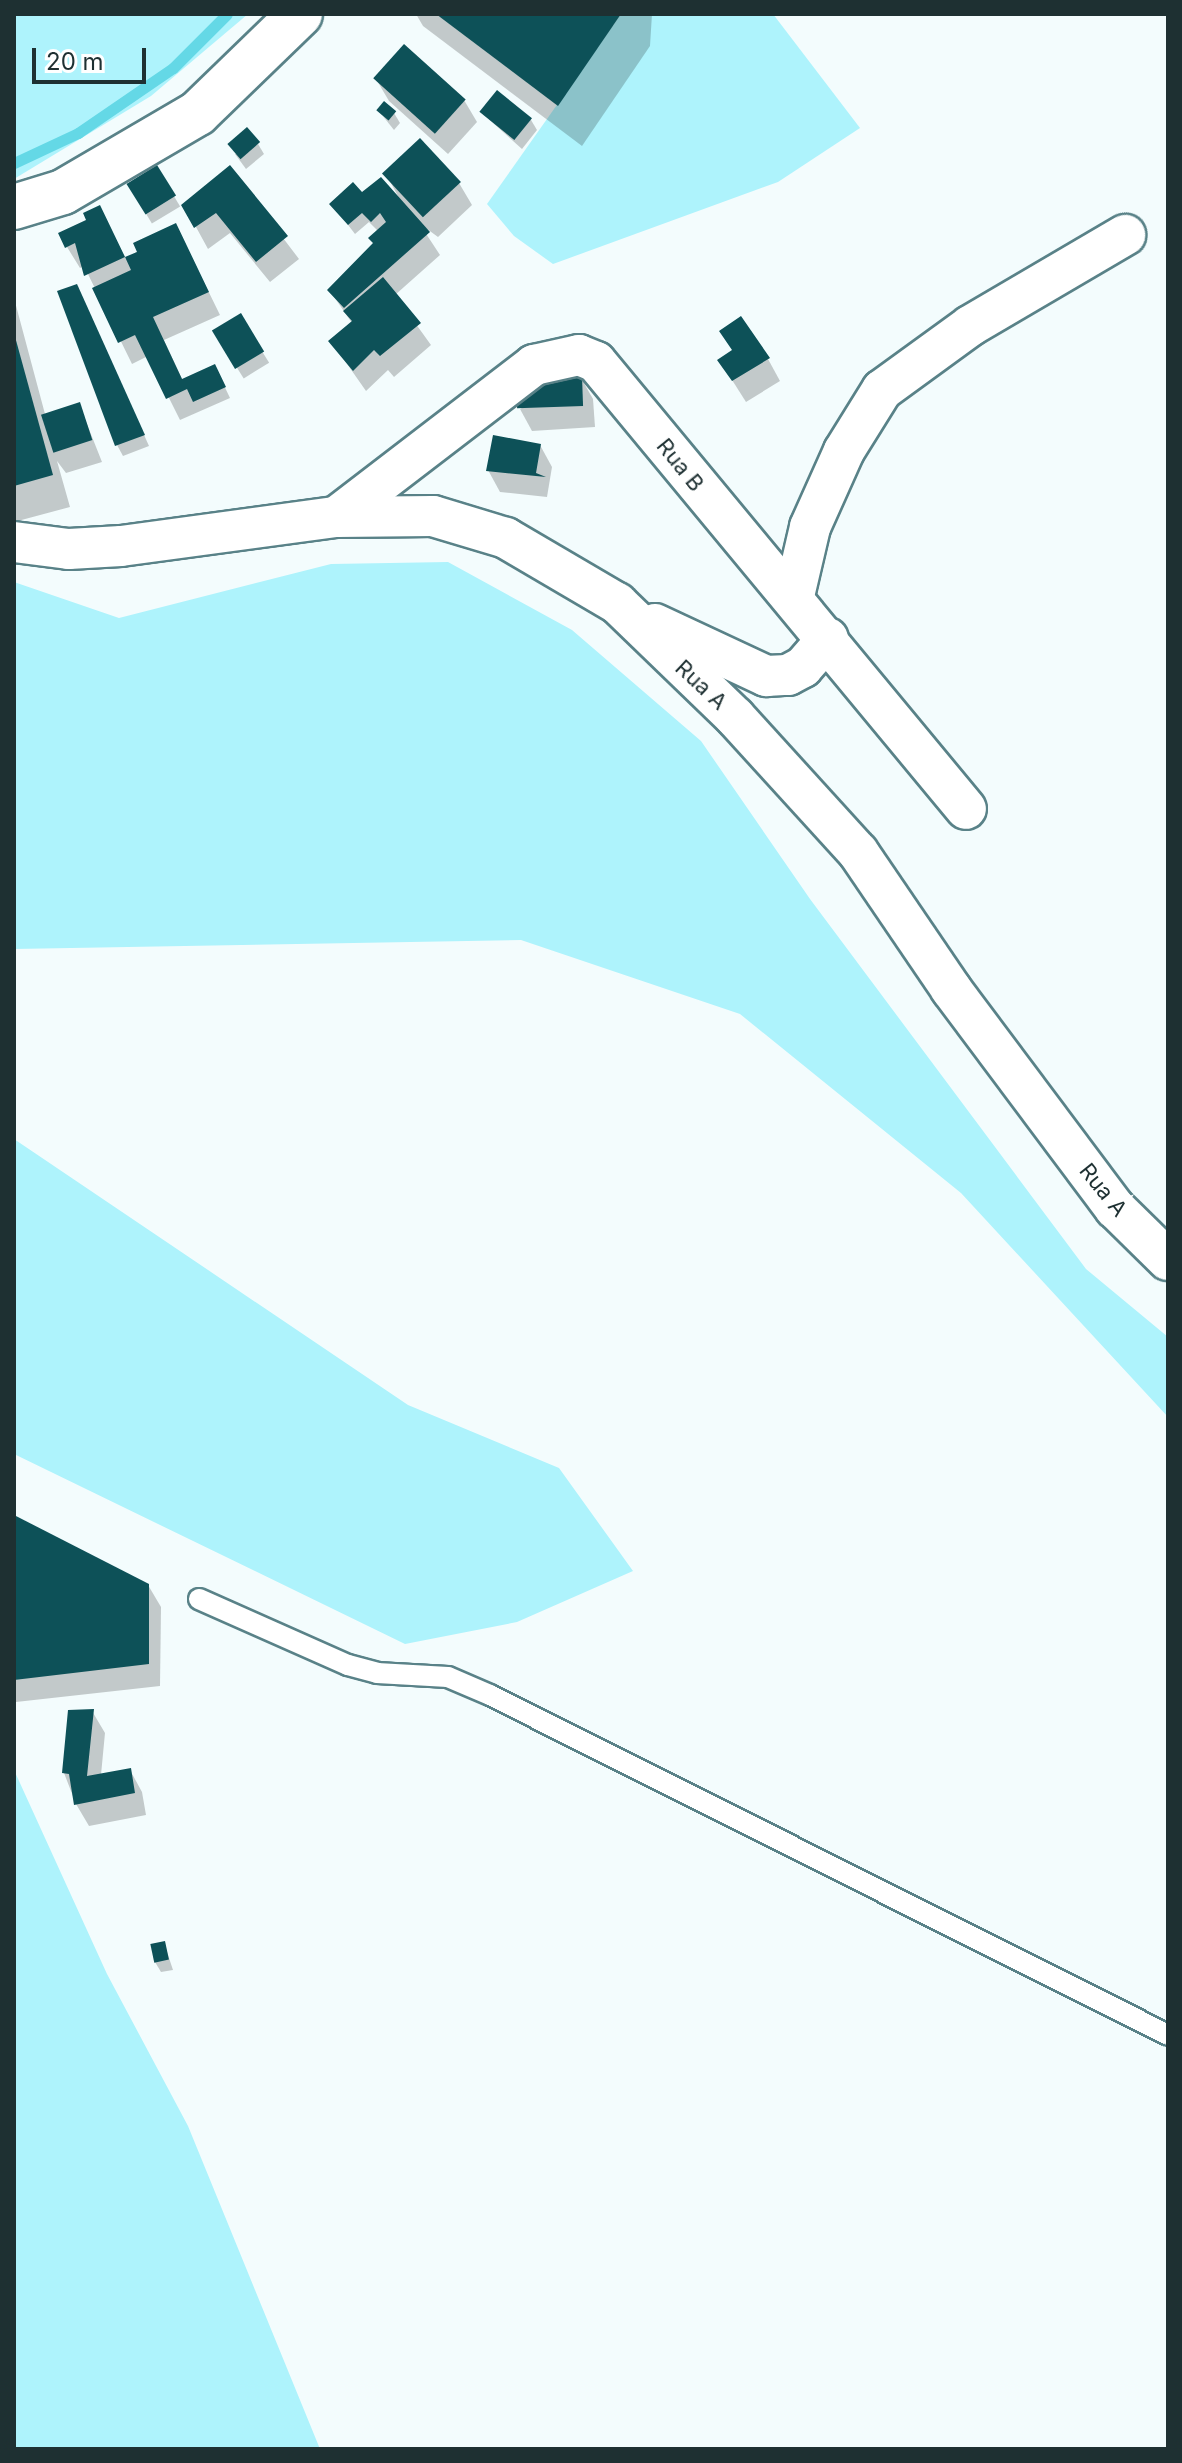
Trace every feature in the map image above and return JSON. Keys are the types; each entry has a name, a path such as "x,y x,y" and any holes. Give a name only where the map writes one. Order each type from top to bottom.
{"street":[{"path":"14,207 63,192 198,113 300,14"},
{"path":"794,596 810,527 844,451 882,390 970,326 1125,235"},
{"name":"Rua B","path":"336,517 534,365 579,355 596,362 794,596 966,809"},
{"name":"Rua A","path":"14,542 69,549 121,546 336,517 448,520 506,538 617,603 735,717 858,852 951,989 1097,1184 1168,1260"},
{"path":"617,603 729,663 766,676 788,675 803,667 828,638"}],"lane":[{"path":"199,1599 348,1665 377,1673 448,1677 490,1695 1168,2035"}],"shaded area":[{"path":"14,14 248,14 151,96 14,179"},
{"path":"621,14 773,14 860,128 778,182 553,264 514,236 487,204"},
{"path":"448,562 572,630 701,741 810,899 1086,1269 1168,1337 1168,1417 961,1193 740,1014 521,940 14,949 14,582 119,618 331,564"},
{"path":"14,1139 408,1405 559,1468 633,1571 517,1622 405,1644 14,1454"},
{"path":"14,1770 107,1974 188,2126 320,2449 14,2449"}],"building":[{"path":"436,14 621,14 558,106"},
{"path":"404,44 466,100 435,134 373,78"},
{"path":"497,90 532,118 514,140 479,112"},
{"path":"384,101 396,111 389,120 376,110"},
{"path":"247,127 260,142 240,159 227,144"},
{"path":"420,138 461,182 423,217 382,173"},
{"path":"157,165 176,196 146,215 126,184"},
{"path":"230,165 288,236 256,262 216,213 194,228 181,205"},
{"path":"381,177 430,232 344,308 327,290 373,243 368,238 386,222 380,213 371,222 362,213 348,225 329,204 353,182 362,192"},
{"path":"100,205 125,257 84,276 75,243 65,248 58,233 86,220 83,213"},
{"path":"176,223 209,292 153,317 182,379 215,364 226,387 193,402 187,389 166,399 135,335 118,343 92,288 131,270 125,257 137,252 133,243"},
{"path":"383,277 421,323 380,356 374,350 353,371 328,341 352,321 343,311"},
{"path":"77,284 145,435 115,446 57,291"},
{"path":"241,313 264,352 235,369 212,331"},
{"path":"741,316 770,358 732,381 717,360 732,350 719,331"},
{"path":"14,333 53,475 14,486"},
{"path":"582,376 583,406 517,408 516,378"},
{"path":"80,402 92,440 53,453 41,415"},
{"path":"493,435 541,444 536,473 546,477 486,471"},
{"path":"14,1515 149,1584 149,1664 14,1680"},
{"path":"94,1709 87,1776 131,1768 135,1793 74,1805 69,1774 62,1773 68,1710"},
{"path":"165,1941 169,1960 154,1963 150,1944"}],"waterway":[{"path":"14,163 78,133 173,68 227,14"}]}
